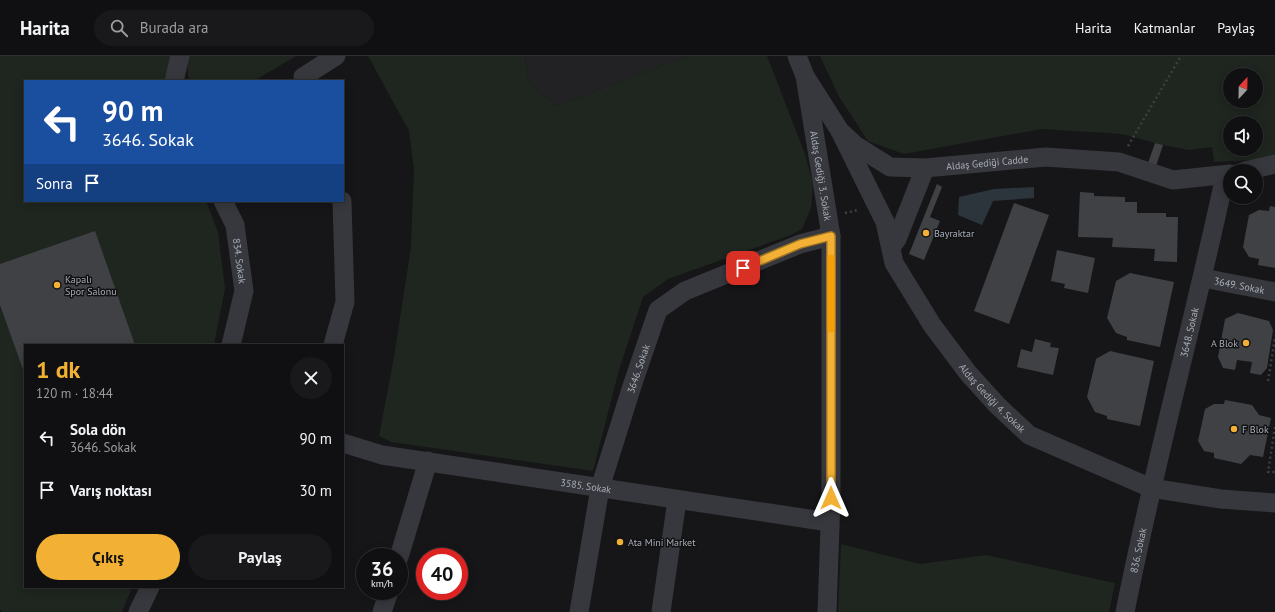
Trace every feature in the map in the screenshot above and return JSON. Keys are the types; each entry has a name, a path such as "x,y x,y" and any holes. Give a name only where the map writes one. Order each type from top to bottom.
{"street":[{"path":"174,80 180,56"},
{"path":"300,80 336,56"},
{"name":"Aldaş Gediği Cadde","path":"797,56 805,76 840,131 855,145 890,167 926,168 1046,157 1119,162 1173,180 1223,175"},
{"name":"Aldaş Gediği 3. Sokak","path":"805,76 831,236 831,498 827,612"},
{"name":"Aldaş Gediği 4. Sokak","path":"840,131 885,222 894,263 932,325 968,373 1002,410 1029,435 1151,488 1221,499 1275,503"},
{"path":"1263,167 1275,164"},
{"path":"891,247 897,239 926,168"},
{"name":"3648. Sokak","path":"1151,488 1223,196"},
{"name":"834. Sokak","path":"224,202 235,225 244,291 231,344"},
{"path":"333,344 345,302 342,202"},
{"name":"3646. Sokak","path":"579,612 600,488 634,379 658,310 685,291 800,244 831,236"},
{"name":"3649. Sokak","path":"1203,278 1275,292"},
{"name":"3585. Sokak","path":"344,443 382,454 829,522"},
{"path":"402,548 428,460"},
{"name":"836. Sokak","path":"1125,612 1151,488"},
{"path":"661,612 677,500"},
{"path":"138,612 150,588"},
{"path":"382,612 385,600"}],"path":[{"path":"1119,162 1181,56"},
{"path":"828,218 854,210 878,208"},
{"path":"1268,381 1275,338"},
{"path":"1275,427 1268,472 1275,472"}],"shaded area":[{"path":"0,56 183,56 179,80 24,80 24,202 206,202 218,232 225,288 214,344 24,344 24,588 132,588 122,612 2,612 0,609"},
{"path":"188,56 296,56 256,80 190,80 188,76"},
{"path":"368,56 524,56 529,82 556,106 687,56 767,56 805,154 813,184 811,208 802,229 791,235 668,279 643,297 619,370 593,471 391,442 379,436 394,357 411,247 414,169 409,131"},
{"path":"524,56 687,56 556,106 529,82"},
{"path":"820,56 1275,56 1275,159 1214,162 1212,147 1189,150 1122,134 1042,129 904,154 868,141 838,95"},
{"path":"1034,187 1034,198 993,201 982,225 958,215 959,197 994,189"},
{"path":"841,544 920,564 986,555 1115,583 1109,612 838,612"}],"building":[{"path":"1155,143 1163,145 1156,166 1148,163"},
{"name":"Bayraktar","path":"937,184 942,187 930,217 940,221 924,260 909,254"},
{"path":"1080,192 1094,193 1094,196 1125,197 1125,202 1137,202 1137,213 1166,213 1166,217 1178,217 1177,262 1154,261 1155,249 1112,247 1113,238 1078,237"},
{"path":"1014,203 1049,215 1009,324 974,311"},
{"path":"1270,206 1275,207 1275,268 1258,265 1259,259 1249,257 1243,247 1249,215 1259,210 1269,211"},
{"name":"Kapalı Spor Salonu","path":"95,231 135,344 24,344 24,372 0,305 0,264"},
{"path":"1057,250 1095,258 1088,293 1064,288 1065,284 1051,281"},
{"path":"1130,273 1174,282 1160,347 1127,340 1127,337 1116,333 1107,318 1116,281"},
{"name":"A Blok","path":"1238,313 1269,321 1273,330 1267,368 1261,375 1250,373 1252,362 1237,360 1235,370 1223,368 1218,357 1225,319"},
{"path":"1035,339 1051,343 1050,347 1059,348 1053,375 1017,367 1021,349 1032,352"},
{"path":"1110,351 1154,361 1140,426 1107,419 1107,416 1095,412 1087,397 1096,359"},
{"name":"F Blok","path":"1225,400 1252,405 1259,415 1271,418 1263,457 1250,455 1241,464 1214,458 1214,453 1204,451 1198,441 1205,409 1214,404 1224,404"}],"slow traffic":[{"path":"831,258 831,329"}],"place":[{"name":"Bayraktar","path":"926,233"},
{"name":"Kapalı Spor Salonu","path":"57,285"},
{"name":"A Blok","path":"1246,343"},
{"name":"F Blok","path":"1234,429"},
{"name":"Ata Mini Market","path":"620,542"}],"route":[{"path":"743,268 800,244 831,236 831,498"}]}
